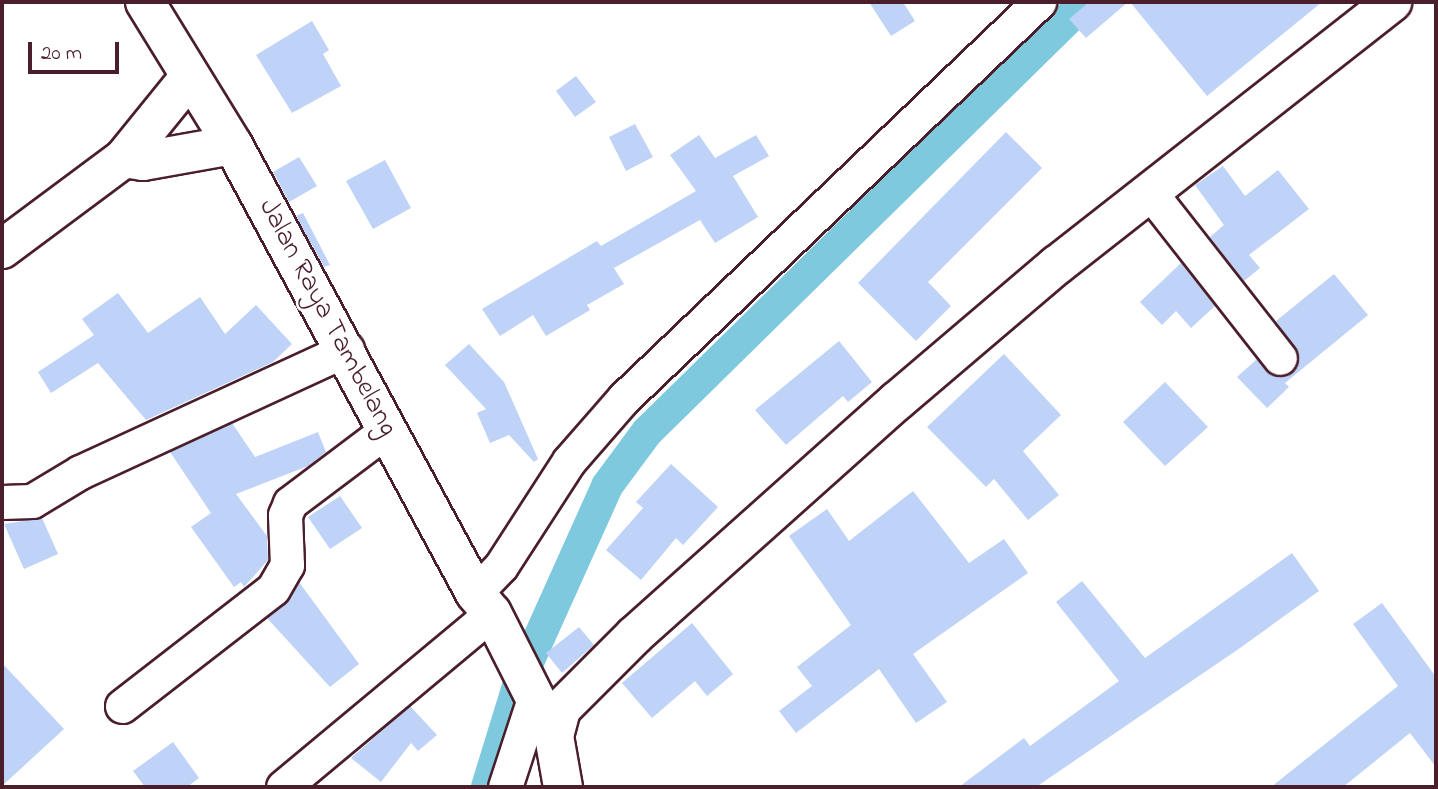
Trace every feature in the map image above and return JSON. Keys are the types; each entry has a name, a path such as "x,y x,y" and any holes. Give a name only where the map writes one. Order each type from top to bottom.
{"main road":[{"name":"Jalan Raya Tambelang","path":"145,2 188,79 233,145 347,349 387,430 535,695"},
{"path":"554,736 561,709 635,635 897,401 1149,191 1392,2"},
{"path":"2,249 124,158 188,79"},
{"path":"124,158 144,161 233,145"},
{"path":"535,695 554,736 563,787"}],"street":[{"path":"283,787 490,614 501,566 569,461 624,398 1039,2"},
{"path":"1149,191 1280,358"},
{"path":"2,502 32,502 80,472 347,349"},
{"path":"122,706 273,589 287,565 285,515 290,503 387,430"},
{"path":"505,787 535,695"}],"building":[{"path":"869,2 903,2 915,21 891,36"},
{"path":"1089,2 1128,2 1086,38 1069,19"},
{"path":"1130,2 1322,2 1207,96"},
{"path":"312,21 329,50 323,54 341,86 292,113 256,55"},
{"path":"576,76 596,102 575,117 556,91"},
{"path":"635,124 653,157 626,171 609,137"},
{"path":"1006,132 1042,168 928,282 951,306 916,341 858,283"},
{"path":"699,135 715,158 756,135 769,156 733,176 758,217 715,243 700,220 614,268 624,284 587,305 590,310 546,336 533,315 500,336 482,309 597,241 601,246 696,191 670,155"},
{"path":"299,157 317,186 289,202 273,172"},
{"path":"385,160 411,208 373,229 346,181"},
{"path":"1223,166 1245,196 1278,170 1309,209 1249,255 1260,268 1244,281 1210,237 1224,225 1195,185"},
{"path":"303,213 330,265 324,267 296,216"},
{"path":"1181,263 1215,306 1191,328 1176,311 1162,325 1140,302"},
{"path":"1334,274 1368,315 1285,383 1289,387 1267,408 1237,377 1257,359 1273,376 1292,373 1299,355 1276,321"},
{"path":"118,293 148,333 200,297 225,334 256,305 292,344 273,362 146,420 98,363 51,393 38,372 94,335 82,319"},
{"path":"839,341 872,382 848,402 843,396 786,445 755,410"},
{"path":"469,344 504,382 538,459 534,462 509,435 490,443 477,413 486,409 445,365"},
{"path":"1004,354 1061,415 1023,451 1059,495 1028,520 994,479 986,487 927,427"},
{"path":"1165,382 1208,427 1165,466 1123,422"},
{"path":"232,423 255,457 318,432 326,452 308,466 236,494 267,536 268,560 244,587 241,582 234,587 191,527 211,513 170,452"},
{"path":"671,464 718,507 683,545 676,538 641,580 606,550 643,508 636,502"},
{"path":"913,491 969,563 1004,539 1028,573 913,654 947,702 916,723 879,669 796,733 779,711 812,686 797,667 851,625 789,536 827,509 849,541"},
{"path":"340,496 362,528 330,549 308,517"},
{"path":"42,518 58,554 24,569 4,524"},
{"path":"1292,553 1319,591 1240,648 1036,787 959,787 1024,738 1030,746 1119,681 1056,602 1082,581 1145,658"},
{"path":"299,582 359,664 330,687 267,618 285,604"},
{"path":"1382,603 1436,677 1436,767 1410,733 1343,787 1271,787 1398,686 1353,624"},
{"path":"692,623 733,674 707,696 695,681 652,718 622,683"},
{"path":"579,627 594,645 562,673 546,653"},
{"path":"2,663 64,729 2,786"},
{"path":"410,706 437,735 418,751 411,743 381,782 351,758"},
{"path":"173,742 199,778 187,787 145,787 133,771"}],"waterway":[{"path":"487,787 520,680 607,486 647,432 1085,2"}]}
